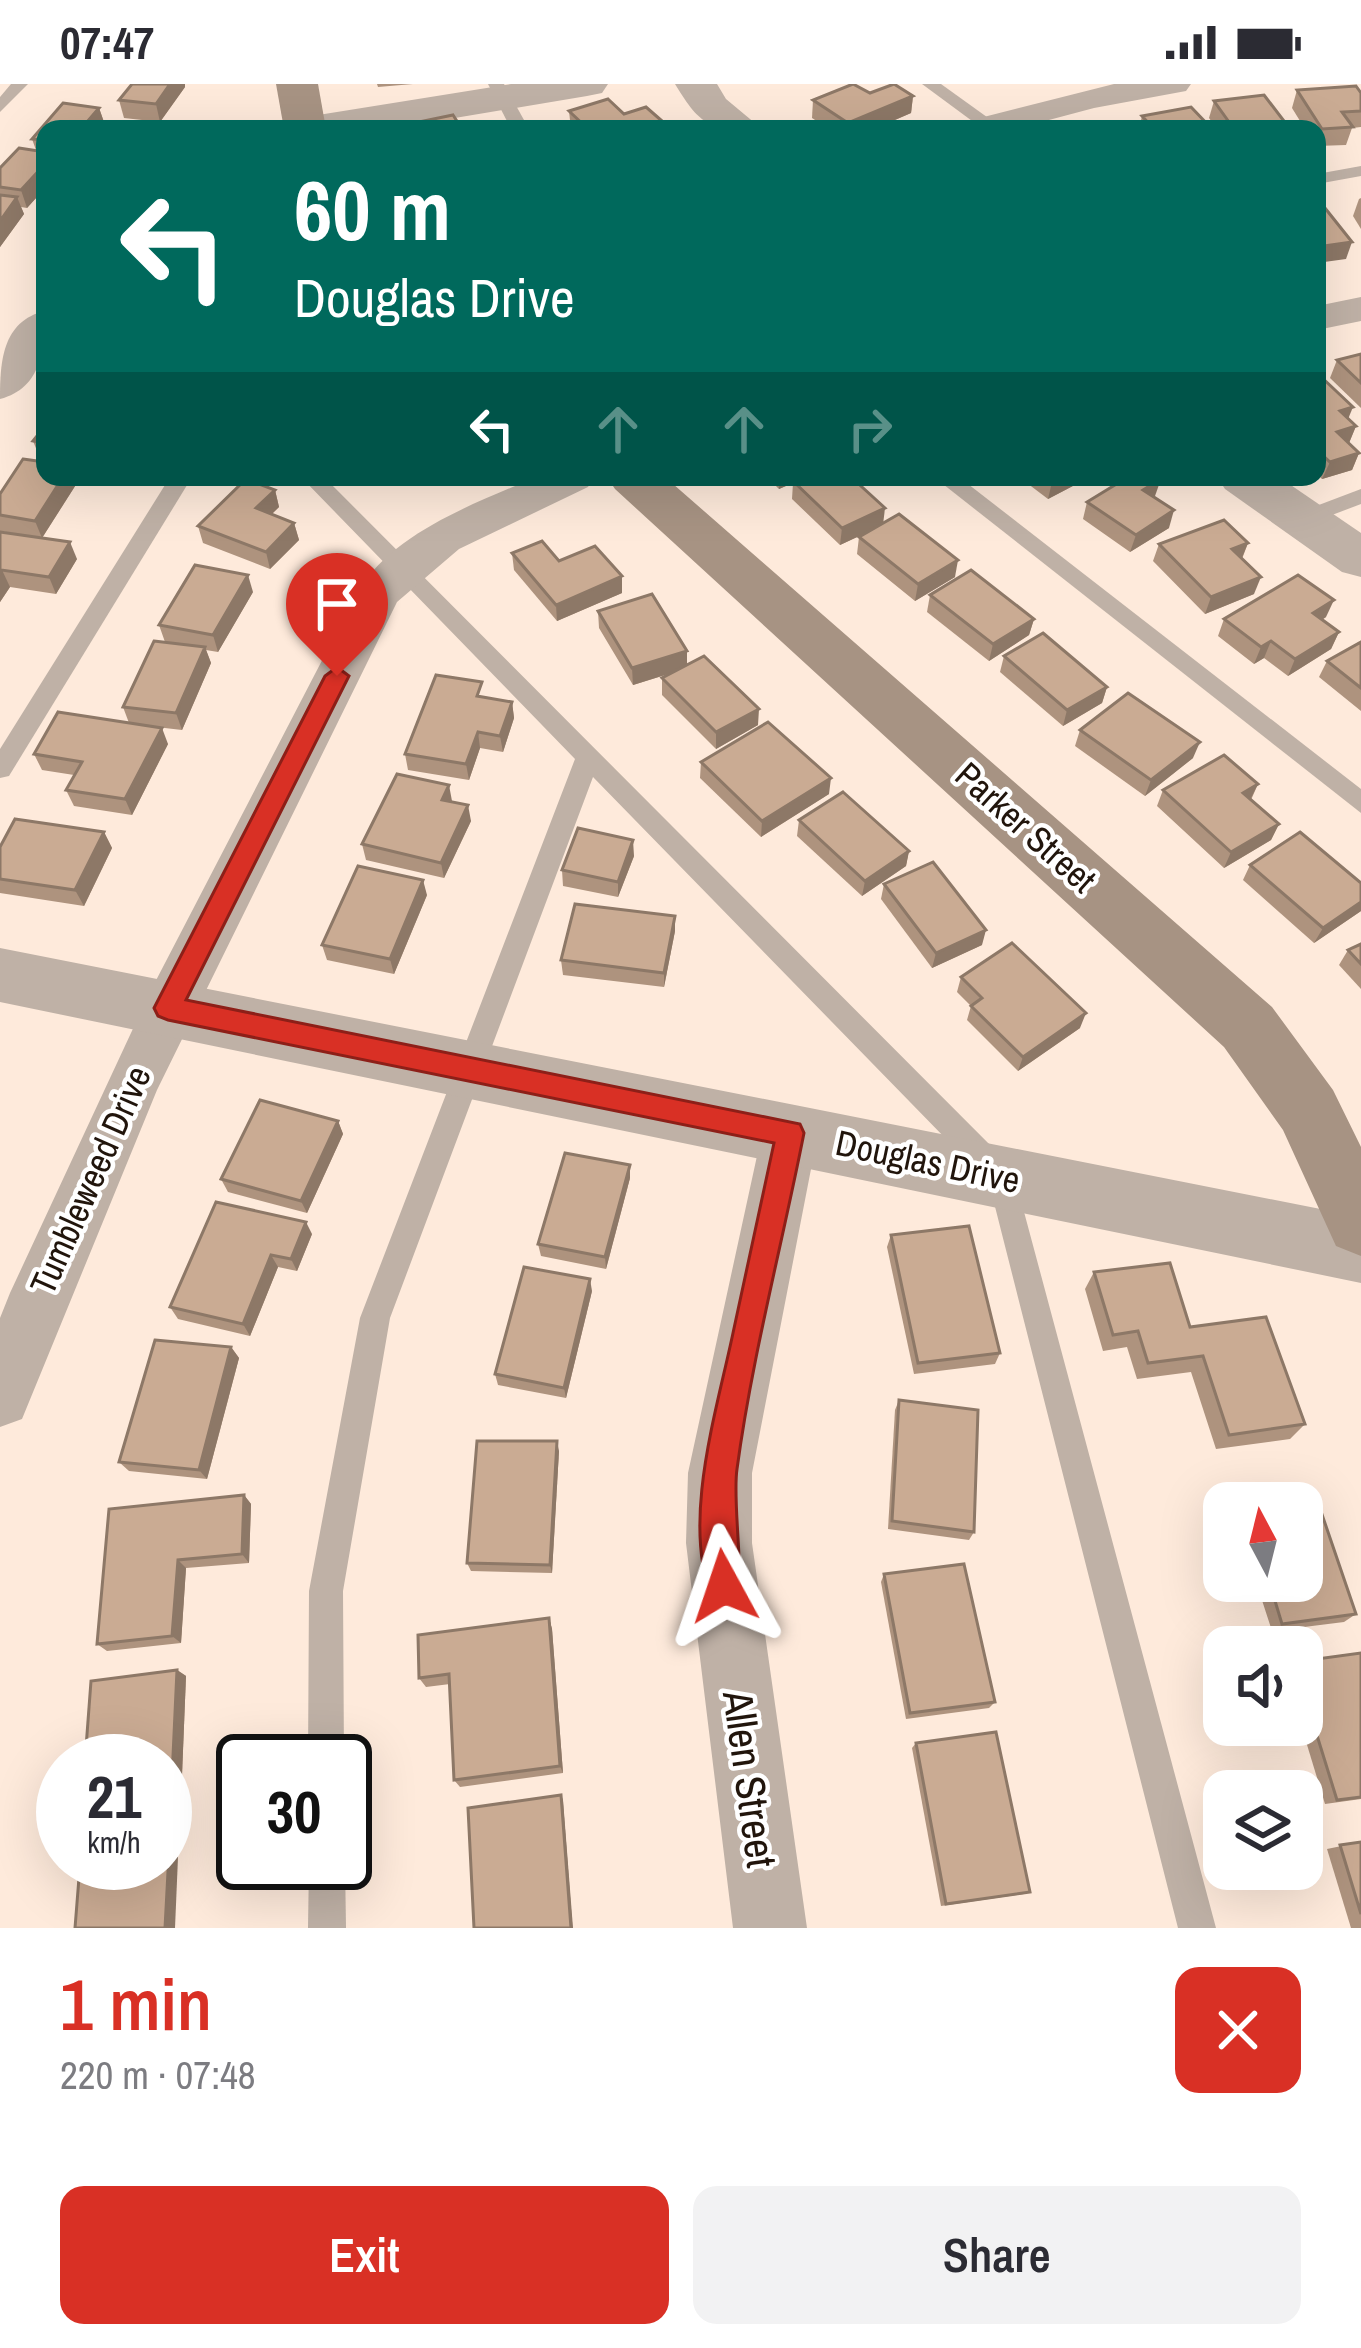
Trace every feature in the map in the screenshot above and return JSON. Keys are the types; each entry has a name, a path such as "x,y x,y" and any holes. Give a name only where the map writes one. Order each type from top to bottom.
{"main road":[{"path":"297,84 307,120"},
{"name":"Parker Street","path":"643,486 1248,1028 1309,1111 1361,1223"}],"street":[{"path":"380,120 506,104 587,84"},
{"path":"696,84 710,107 728,120"},
{"path":"1009,120 1091,98 1174,84"},
{"path":"1326,316 1361,309"},
{"path":"0,384 36,337"},
{"name":"Tumbleweed Drive","path":"0,1397 37,1295 168,1008 379,593 399,569 429,546 554,486"},
{"path":"1257,486 1361,559"},
{"name":"Douglas Drive","path":"0,975 1361,1250"},
{"name":"Allen Street","path":"770,1928 718,1543 720,1473 790,1133"}],"lane":[{"path":"0,107 20,84"},
{"path":"930,84 974,120"},
{"path":"1326,177 1361,171"},
{"path":"0,769 175,486"},
{"path":"321,486 1002,1177 1197,1928"},
{"path":"956,486 1361,803"},
{"path":"1304,519 1361,496"},
{"path":"326,1734 326,1592 375,1318 587,758"},
{"path":"327,1890 327,1928"}],"building":[{"path":"132,84 170,84 156,104 119,100"},
{"path":"853,84 870,93 894,84 913,96 855,120 843,120 813,100"},
{"path":"1356,86 1361,111 1342,112 1353,127 1326,129 1326,120 1316,120 1297,90"},
{"path":"1264,95 1283,120 1228,120 1214,101"},
{"path":"608,99 624,114 646,107 661,120 578,120 569,111"},
{"path":"63,103 99,108 89,120 48,120"},
{"path":"1191,107 1203,120 1146,120 1142,116"},
{"path":"19,148 36,151 36,174 21,190 0,187 0,168"},
{"path":"0,195 17,197 0,221"},
{"path":"1326,209 1352,242 1326,246"},
{"path":"1361,354 1361,383 1337,360"},
{"path":"1326,382 1353,407 1340,411 1356,426 1337,432 1359,453 1330,462 1326,458"},
{"path":"23,459 36,461 36,486 57,486 35,521 0,515 0,494"},
{"path":"239,486 275,490 256,508 294,523 266,552 198,526"},
{"path":"798,486 861,486 885,508 842,528"},
{"path":"1113,486 1150,486 1143,490 1174,510 1136,535 1087,502"},
{"path":"899,514 958,560 918,584 859,537"},
{"path":"1224,520 1248,543 1232,549 1261,577 1211,597 1159,544"},
{"path":"0,532 70,542 49,577 0,573"},
{"path":"542,541 559,561 595,546 622,576 556,605 512,553"},
{"path":"195,565 248,575 213,635 159,625"},
{"path":"971,570 1034,619 993,644 930,595"},
{"path":"1298,575 1334,600 1313,613 1339,632 1295,659 1271,641 1261,647 1224,619"},
{"path":"652,594 687,651 632,668 598,611"},
{"path":"1043,633 1107,687 1067,710 1004,656"},
{"path":"154,641 205,647 176,713 123,707"},
{"path":"1361,642 1361,688 1327,661"},
{"path":"704,656 759,709 716,732 662,678"},
{"path":"436,675 482,682 477,696 512,702 500,736 478,732 466,764 405,754"},
{"path":"1128,693 1200,742 1151,780 1080,730"},
{"path":"58,712 162,728 125,799 66,790 82,762 34,754"},
{"path":"768,722 831,778 762,821 701,762"},
{"path":"1224,755 1258,784 1243,793 1279,824 1231,852 1163,790"},
{"path":"397,774 449,785 442,800 468,805 441,863 362,844"},
{"path":"843,792 909,851 865,881 799,820"},
{"path":"15,819 104,832 75,890 0,879 0,847"},
{"path":"578,828 633,840 618,882 562,870"},
{"path":"1300,832 1361,883 1361,902 1323,928 1250,865"},
{"path":"933,862 986,930 936,953 884,884"},
{"path":"358,866 423,880 390,959 322,945"},
{"path":"575,904 675,916 664,973 561,960"},
{"path":"1012,943 1086,1013 1023,1057 971,1006 982,998 961,977"},
{"path":"1361,944 1361,964 1348,950"},
{"path":"260,1100 338,1121 301,1201 221,1179"},
{"path":"565,1153 630,1165 605,1257 538,1244"},
{"path":"216,1202 306,1222 291,1259 271,1255 243,1324 170,1307"},
{"path":"969,1226 1000,1353 918,1363 891,1235"},
{"path":"1170,1263 1190,1327 1266,1317 1305,1424 1229,1435 1203,1356 1148,1363 1138,1331 1113,1335 1094,1272"},
{"path":"524,1267 590,1279 564,1388 495,1374"},
{"path":"155,1340 231,1347 199,1470 119,1462"},
{"path":"899,1400 978,1410 974,1532 892,1521"},
{"path":"477,1441 557,1441 550,1565 467,1563"},
{"path":"244,1495 242,1554 178,1560 172,1636 97,1644 109,1509"},
{"path":"1323,1517 1356,1614 1282,1624 1275,1602 1323,1602"},
{"path":"964,1564 995,1702 910,1713 884,1574"},
{"path":"549,1618 560,1766 454,1780 449,1674 419,1678 418,1635"},
{"path":"1361,1653 1361,1797 1337,1800 1320,1746 1323,1658"},
{"path":"177,1670 174,1734 87,1734 91,1681"},
{"path":"996,1732 1030,1892 946,1904 916,1743"},
{"path":"561,1795 571,1928 474,1928 468,1808"},
{"path":"1361,1842 1361,1914 1340,1845"},
{"path":"78,1890 167,1890 165,1928 75,1928"}],"route":[{"path":"337,676 168,1008 790,1133 720,1473 718,1543 724,1586"}]}
